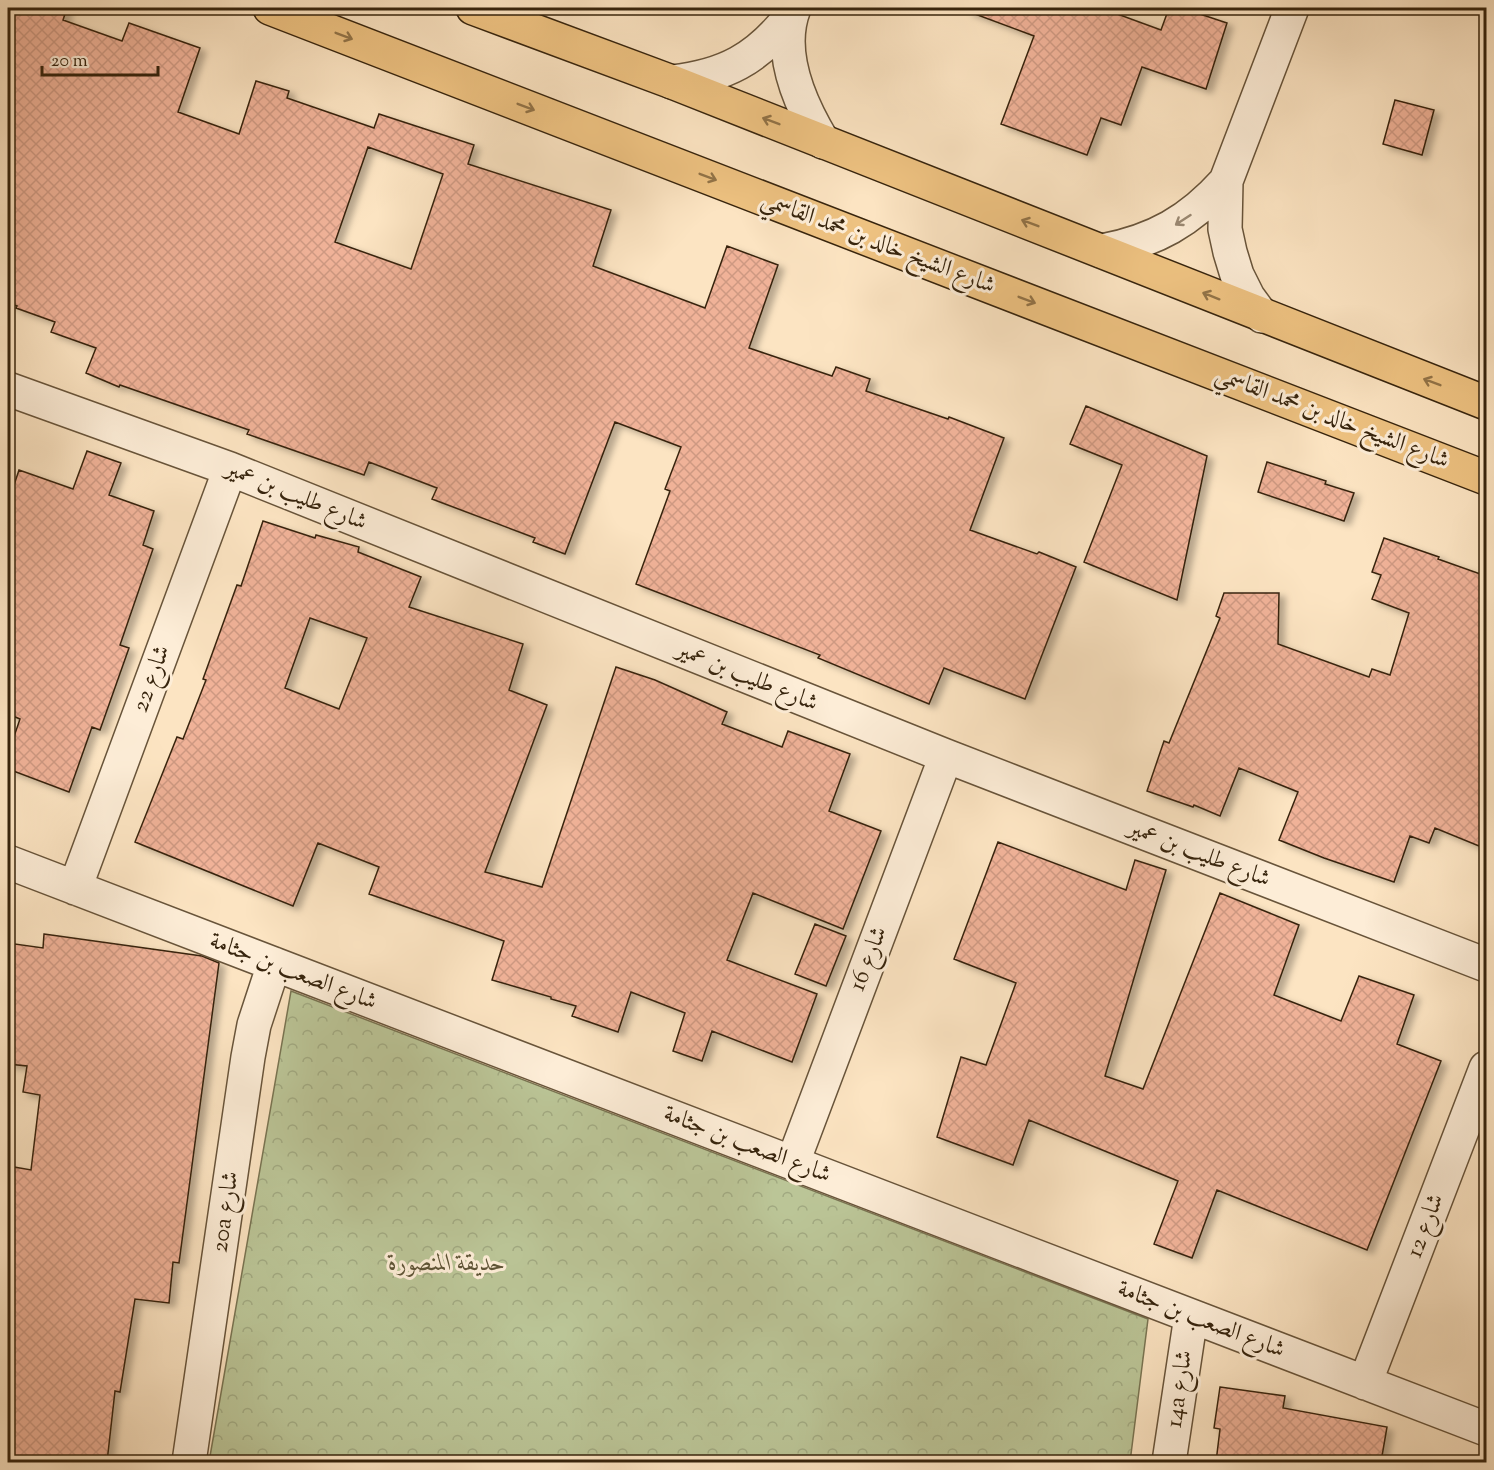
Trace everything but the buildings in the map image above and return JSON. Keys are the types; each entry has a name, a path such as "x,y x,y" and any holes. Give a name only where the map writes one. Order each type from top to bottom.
{"main road":[{"name":"شارع الشيخ خالد بن محمد القاسمي","path":"270,8 1486,478"},
{"path":"474,8 672,82 1486,403"}],"street":[{"path":"1262,316 1248,297 1237,275 1230,252 1225,229 1226,181 1292,8"},
{"path":"672,82 695,80 739,64 776,36 792,12"},
{"path":"792,12 789,44 792,69 809,119 823,142"},
{"path":"1102,251 1134,244 1171,228 1192,215 1226,181"},
{"name":"شارع طليب بن عمير","path":"8,389 230,469 946,756 1486,965"},
{"name":"شارع 22","path":"75,888 230,469"},
{"name":"شارع 16","path":"793,1162 946,756"},
{"name":"شارع الصعب بن جثامة","path":"8,862 1486,1429"},
{"name":"20a شارع","path":"189,1462 248,1057 254,1025 274,964"},
{"name":"شارع 12","path":"1365,1383 1486,1068"},
{"name":"14a شارع","path":"1169,1462 1191,1316"}],"green space":[{"name":"حديقة المنصورة","path":"291,991 1148,1319 1130,1462 209,1462"}]}
